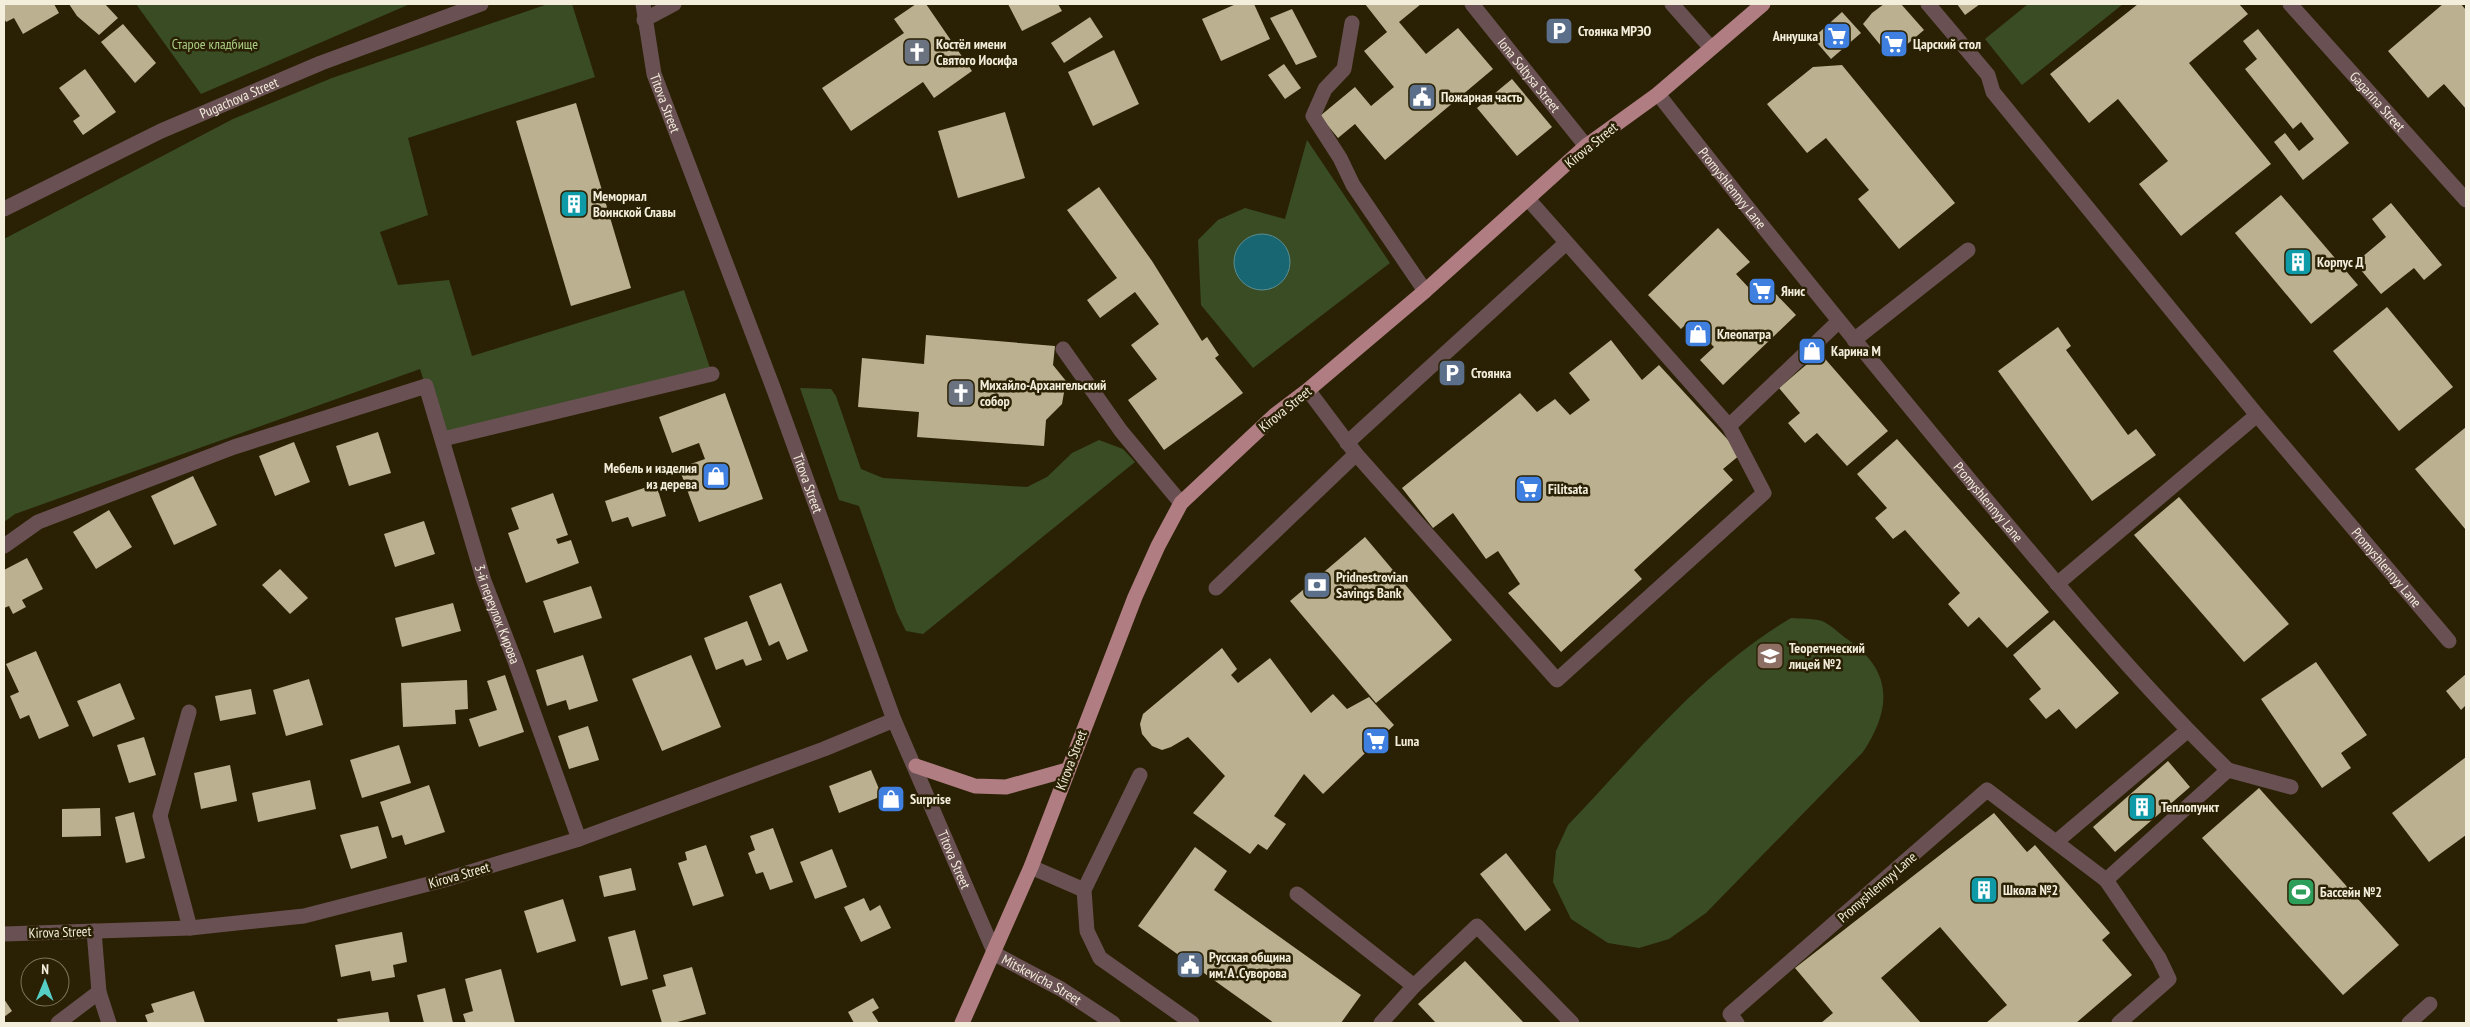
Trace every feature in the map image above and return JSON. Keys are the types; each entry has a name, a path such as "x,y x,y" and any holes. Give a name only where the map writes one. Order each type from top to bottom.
{"main road":[{"name":"Kirova Street","path":"962,1023 995,954 1031,867 1135,598 1158,546 1181,503 1275,415 1308,390 1424,291 1586,146 1658,94 1763,4"},
{"path":"916,766 976,786 1006,787 1067,770"}],"street":[{"name":"Pugachova Street","path":"4,209 161,131 321,63 481,4"},
{"name":"Titova Street","path":"643,4 654,74 774,390 894,720 916,766 995,954"},
{"path":"644,20 674,4"},
{"name":"Iona Soltysa Street","path":"1472,4 1586,146"},
{"path":"1672,4 1711,48"},
{"name":"Promyshlennyy Lane","path":"1928,4 1988,75 1992,92 2257,415 2449,641"},
{"name":"Gagarina Street","path":"2290,4 2466,200"},
{"path":"1352,23 1344,69 1325,90 1313,116 1340,158 1353,185 1424,291"},
{"name":"Promyshlennyy Lane","path":"1658,94 1838,322 2057,584 2188,731 2228,770"},
{"path":"1308,390 1352,448 1557,680 1764,493 1729,426 1565,244 1528,199"},
{"path":"1216,588 1352,448 1565,244"},
{"path":"1854,340 1968,250"},
{"path":"1729,426 1838,322"},
{"path":"1063,349 1121,432 1181,503"},
{"path":"443,439 712,374"},
{"name":"3-й переулок Кирова","path":"4,546 38,522 215,454 426,386 484,581 579,839"},
{"path":"2057,584 2257,415"},
{"path":"189,712 160,816 190,928"},
{"name":"Kirova Street","path":"4,934 190,928 304,916 444,880 579,839 824,749 894,720"},
{"path":"2056,842 2188,731"},
{"path":"2106,880 2228,770 2291,787"},
{"path":"1140,775 1084,890 1087,931 1100,958 1192,1023"},
{"name":"Promyshlennyy Lane","path":"1738,1023 1730,1014 1988,790 2106,880 2159,958 2169,979 2119,1023"},
{"path":"1031,867 1084,890"},
{"path":"1297,894 1414,986"},
{"path":"1381,1023 1414,986 1477,926 1572,1023"},
{"path":"94,931 99,992 109,1023"},
{"name":"Mitskevicha Street","path":"995,954 1061,989 1113,1023"},
{"path":"58,1023 99,992"},
{"path":"2409,1023 2430,1004"}],"green space":[{"name":"Старое кладбище","path":"136,4 410,4 201,94"},
{"path":"548,4 572,4 595,77 408,138 428,215 380,232 398,285 449,280 472,356 684,290 712,374 443,439 420,369 15,514 4,522 4,239 233,119 332,78"},
{"path":"2028,4 2123,4 2022,85 1985,39"},
{"path":"1307,140 1390,263 1253,368 1201,305 1198,240 1218,220 1245,208 1285,219","holes":["1263,234 1279,240 1289,254 1254,235"]},
{"path":"800,388 831,389 836,396 861,469 883,478 1027,487 1047,477 1072,453 1099,440 1123,449 1135,462 923,634 906,631 897,613 859,506 839,500"},
{"path":"1791,618 1814,619 1825,622 1862,651 1873,664 1880,677 1883,705 1873,736 1863,752 1706,913 1669,939 1639,948 1608,943 1571,919 1553,882 1556,851 1568,825 1672,714 1728,662"}],"water":[{"path":"1262,234 1273,236 1282,242 1288,251 1290,262 1288,273 1282,282 1273,288 1262,290 1251,288 1242,282 1236,273 1234,262 1236,251 1242,242 1251,236"}],"building":[{"path":"4,4 54,4 59,13 23,34 14,18 6,22 4,18"},
{"path":"69,4 105,4 118,18 99,35 77,16"},
{"name":"Костёл имени Святого Иосифа","path":"916,4 926,4 972,71 934,98 923,82 851,131 822,88 904,33 894,19"},
{"path":"1008,4 1058,4 1062,11 1022,31"},
{"path":"1236,4 1254,4 1270,39 1221,61 1202,19"},
{"name":"Пожарная часть","path":"1365,4 1421,4 1399,22 1426,54 1458,28 1493,69 1385,160 1355,124 1338,138 1320,116 1355,87 1371,106 1394,87 1364,51 1387,32"},
{"name":"Царский стол","path":"1884,4 1901,4 1924,30 1891,58 1863,24 1872,13"},
{"path":"1957,4 1980,4 1965,15"},
{"path":"2138,4 2239,4 2248,14 2189,63 2271,164 2181,236 2139,184 2168,161 2118,99 2089,123 2050,74"},
{"path":"2443,4 2461,4 2466,10 2466,109 2444,84 2428,98 2388,51"},
{"path":"1292,9 1317,57 1296,65 1270,18"},
{"name":"Аннушка","path":"1842,12 1861,33 1831,59 1813,38"},
{"path":"1090,17 1103,37 1064,63 1051,43"},
{"path":"123,24 156,63 135,83 101,42"},
{"path":"2258,29 2349,143 2303,180 2274,142 2285,133 2299,151 2314,139 2301,122 2293,129 2245,69 2257,59 2243,41"},
{"path":"1114,50 1139,104 1093,126 1068,72"},
{"path":"1284,64 1301,88 1285,99 1268,75"},
{"path":"1842,65 1955,203 1899,249 1858,199 1869,190 1826,138 1807,153 1767,104 1813,67"},
{"path":"85,69 116,112 83,135 73,121 80,116 59,88"},
{"path":"1512,79 1552,127 1517,156 1477,108"},
{"name":"Мемориал Воинской Славы","path":"576,103 631,288 571,306 516,121"},
{"path":"1005,112 1025,178 958,198 938,131"},
{"path":"1099,187 1152,261 1202,341 1207,337 1219,355 1215,358 1243,393 1164,450 1128,400 1157,379 1131,345 1159,324 1135,292 1100,318 1087,300 1117,278 1067,210"},
{"name":"Корпус Д","path":"2281,195 2358,285 2311,324 2235,233"},
{"path":"2391,203 2442,265 2424,280 2414,268 2381,294 2355,263 2386,237 2372,219"},
{"path":"1718,228 1750,262 1736,274 1761,301 1772,290 1796,315 1723,385 1700,360 1714,347 1689,321 1681,329 1648,295"},
{"path":"2387,307 2453,387 2399,431 2333,351"},
{"path":"2058,327 2071,346 2066,350 2128,435 2136,429 2156,455 2092,501 1998,371"},
{"name":"Михайло-Архангельский собор","path":"926,335 1055,346 1053,365 1066,381 1062,404 1046,420 1044,446 917,437 919,412 858,407 862,358 924,364"},
{"path":"1611,340 1642,380 1659,365 1741,454 1723,469 1733,480 1634,570 1642,579 1561,652 1508,593 1520,584 1498,551 1486,559 1453,513 1433,528 1402,488 1520,393 1537,412 1555,399 1570,415 1590,400 1569,373"},
{"path":"1820,353 1888,431 1847,466 1817,433 1805,443 1788,423 1800,413 1779,388"},
{"path":"725,393 763,499 699,522 679,468 705,459 699,443 672,453 659,417"},
{"path":"2466,427 2466,530 2415,469"},
{"path":"378,432 391,473 349,486 336,446"},
{"path":"1897,439 2049,612 2007,648 1979,617 1968,627 1948,604 1960,593 1905,530 1893,539 1875,518 1887,508 1857,474"},
{"path":"294,442 310,482 275,496 259,456"},
{"path":"193,476 217,525 174,545 151,496"},
{"path":"656,484 666,516 632,527 628,517 612,522 605,501"},
{"path":"553,493 568,535 556,539 558,544 571,540 579,563 526,583 508,533 519,529 511,508"},
{"path":"2179,497 2289,624 2244,662 2134,535"},
{"path":"109,510 132,547 96,569 73,532"},
{"path":"424,521 435,554 395,567 384,534"},
{"path":"1365,537 1452,640 1376,703 1290,601"},
{"path":"27,558 43,589 22,600 26,607 13,614 9,606 4,608 4,570"},
{"path":"280,569 308,598 290,614 262,585"},
{"path":"781,583 808,651 787,660 779,641 769,646 749,596"},
{"path":"591,586 602,618 554,633 543,601"},
{"path":"453,603 461,631 402,647 395,618"},
{"path":"2054,620 2119,693 2076,729 2059,709 2046,719 2029,699 2041,689 2013,655"},
{"path":"747,621 762,660 746,666 743,659 716,670 704,638"},
{"path":"1222,648 1237,669 1231,675 1238,683 1270,658 1311,713 1333,694 1347,709 1369,697 1394,725 1323,794 1304,774 1274,816 1286,824 1267,850 1258,844 1250,854 1193,813 1225,776 1188,737 1162,750 1152,746 1142,734 1140,724 1143,714"},
{"path":"36,651 69,726 39,739 29,715 20,719 10,696 19,692 6,664"},
{"path":"583,655 598,701 569,710 566,700 547,706 536,670"},
{"path":"691,655 721,727 662,751 632,679"},
{"path":"2316,662 2367,735 2341,753 2351,768 2322,788 2261,699"},
{"path":"2466,674 2466,705 2461,710 2446,691"},
{"path":"505,675 524,732 479,747 469,719 497,710 487,681"},
{"path":"309,679 323,725 286,736 273,690"},
{"path":"467,680 468,709 455,710 456,724 403,727 401,683"},
{"path":"120,683 135,719 93,737 77,701"},
{"path":"251,689 256,714 220,721 215,696"},
{"path":"588,726 599,760 569,769 558,736"},
{"path":"144,737 156,775 129,783 117,745"},
{"path":"399,745 411,783 362,798 350,760"},
{"path":"2466,757 2466,835 2429,862 2392,813"},
{"name":"Теплопункт","path":"2168,761 2190,787 2115,852 2093,827"},
{"path":"230,765 237,801 201,809 194,773"},
{"path":"871,770 882,796 839,813 829,786"},
{"path":"310,780 316,809 258,822 252,793"},
{"path":"429,785 445,832 405,845 402,835 392,838 380,802"},
{"name":"Бассейн №2","path":"2259,788 2399,945 2343,995 2202,838"},
{"path":"100,808 101,836 62,837 62,809"},
{"path":"134,812 145,858 126,863 115,817"},
{"name":"Школа №2","path":"1994,813 2027,852 2035,845 2110,933 2102,940 2132,975 2076,1023 1986,1023 2007,1005 1940,927 1881,978 1921,1023 1821,1023 1833,1013 1795,968"},
{"path":"378,826 387,858 351,869 340,835"},
{"path":"773,828 793,882 770,890 763,872 756,874 748,853 755,850 750,836"},
{"path":"706,845 724,896 693,906 678,863 687,860 685,852"},
{"path":"1195,847 1227,871 1214,890 1361,995 1341,1023 1274,1023 1138,926"},
{"path":"832,849 847,887 815,899 800,862"},
{"path":"1506,853 1551,910 1525,931 1480,874"},
{"path":"631,868 636,890 604,897 599,876"},
{"path":"864,898 870,911 880,905 891,928 861,942 844,907"},
{"path":"563,899 576,941 537,953 524,911"},
{"path":"635,930 648,979 621,986 608,937"},
{"path":"402,932 407,962 393,965 395,977 372,981 370,971 341,977 335,945"},
{"path":"1465,961 1524,1023 1436,1023 1418,1004"},
{"path":"692,967 706,1014 674,1023 662,1023 652,990 666,986 663,975"},
{"path":"501,969 515,1023 466,1023 463,1014 473,1011 465,979"},
{"path":"445,988 453,1023 424,1023 417,995"},
{"path":"194,991 205,1023 148,1023 145,1015 154,1012 151,1004"},
{"path":"873,998 879,1008 872,1012 879,1023 854,1023 848,1012"},
{"path":"4,999 12,1011 4,1017"},
{"path":"388,1012 390,1023 338,1023 337,1019"}],"place":[{"name":"Стоянка МРЭО","path":"1559,31"},
{"name":"Аннушка","path":"1837,36"},
{"name":"Царский стол","path":"1894,44"},
{"name":"Костёл имени Святого Иосифа","path":"917,52"},
{"name":"Пожарная часть","path":"1422,97"},
{"name":"Мемориал Воинской Славы","path":"574,204"},
{"name":"Корпус Д","path":"2298,262"},
{"name":"Янис","path":"1762,291"},
{"name":"Клеопатра","path":"1698,334"},
{"name":"Карина М","path":"1812,351"},
{"name":"Стоянка","path":"1452,373"},
{"name":"Михайло-Архангельский собор","path":"961,393"},
{"name":"Мебель и изделия из дерева","path":"716,476"},
{"name":"Filitsata","path":"1529,489"},
{"name":"Pridnestrovian Savings Bank","path":"1317,585"},
{"name":"Теоретический лицей №2","path":"1770,656"},
{"name":"Luna","path":"1376,741"},
{"name":"Surprise","path":"891,799"},
{"name":"Теплопункт","path":"2142,807"},
{"name":"Школа №2","path":"1984,890"},
{"name":"Бассейн №2","path":"2301,892"},
{"name":"Русская община им. А .Суворова","path":"1190,965"}]}
